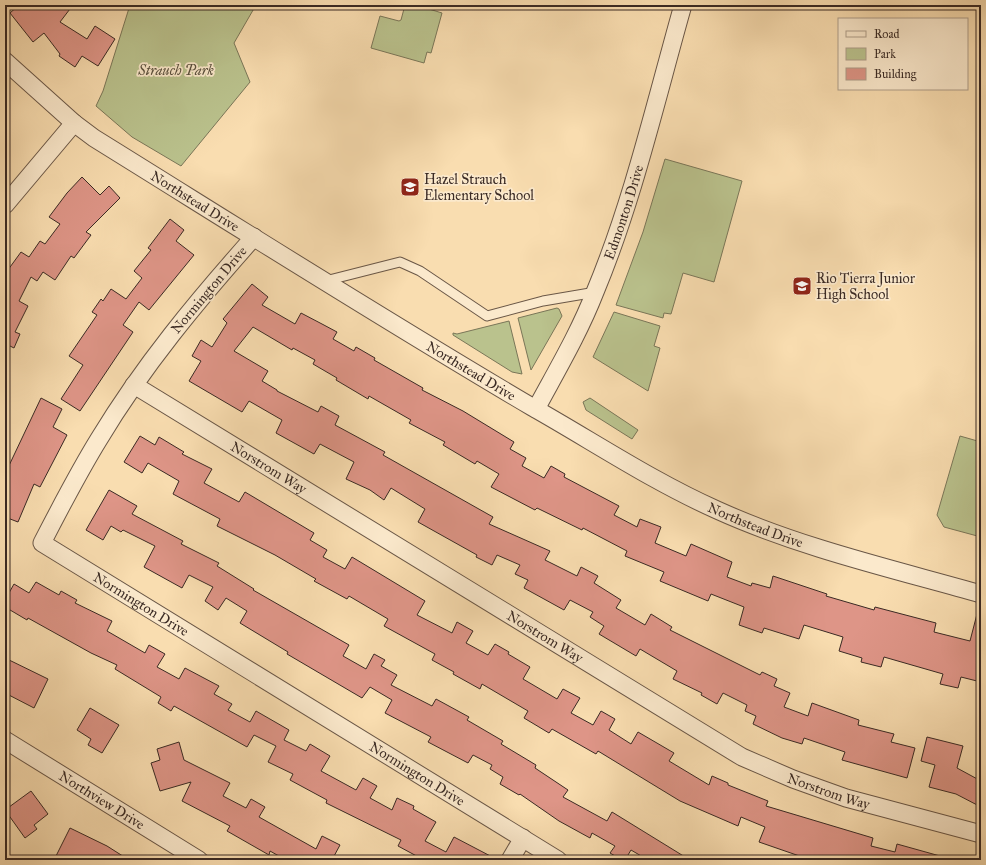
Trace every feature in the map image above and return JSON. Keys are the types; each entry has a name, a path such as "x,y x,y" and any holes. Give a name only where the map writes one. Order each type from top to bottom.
{"street":[{"name":"Edmonton Drive","path":"536,409 577,333 596,292 623,216 683,5"},
{"name":"Northstead Drive","path":"5,61 74,123 94,138 325,281 643,473 719,511 804,543 981,594"},
{"path":"5,205 74,123"},
{"name":"Normington Drive","path":"254,237 191,310 134,385 99,438 42,543 558,860"},
{"name":"Norstrom Way","path":"134,385 742,757 793,779 846,798 981,834"},
{"name":"Northview Drive","path":"5,740 199,860"},
{"path":"510,860 523,838"}],"lane":[{"path":"325,281 400,262 420,271 486,316 543,301 596,292"}],"green space":[{"name":"Strauch Park","path":"130,5 256,5 234,43 250,82 181,166 132,137 96,106 103,91"},
{"path":"405,5 416,5 442,13 431,53 427,52 424,63 371,48 380,16 399,21 401,20"},
{"path":"665,159 742,181 714,282 683,273 671,314 664,313 663,318 616,305 643,232"},
{"path":"557,308 562,316 531,370 518,318"},
{"path":"614,312 660,326 654,346 660,348 648,391 593,357"},
{"path":"509,321 522,374 512,372 453,335 453,333 457,334"},
{"path":"590,398 638,430 632,439 586,410 583,402"},
{"path":"960,436 981,442 981,537 944,527 937,515"}],"building":[{"path":"19,5 73,5 60,22 87,39 95,26 115,39 98,66 82,56 75,67 59,56 60,54 44,33 33,42 10,13"},
{"path":"82,177 100,195 109,186 120,198 86,232 91,235 74,258 71,256 55,280 43,272 37,281 31,277 19,301 28,306 15,332 20,334 14,348 8,345 5,351 5,274 21,252 29,257 40,241 45,244 60,224 49,217 67,193"},
{"path":"170,219 184,230 176,241 194,255 149,310 139,302 123,325 133,332 80,411 61,399 83,365 69,356 97,315 92,312 101,299 103,301 111,289 126,299 142,278 134,271 151,250 148,248"},
{"path":"252,284 268,297 262,305 295,324 301,313 337,332 333,339 354,351 356,347 375,358 374,360 423,388 422,390 463,411 514,442 510,449 526,458 522,466 544,478 551,466 565,474 564,477 619,506 614,515 637,527 640,519 661,527 655,543 686,556 691,544 732,562 727,577 751,586 752,583 770,588 773,576 827,594 826,596 874,610 875,607 936,623 934,632 970,641 977,614 981,615 981,666 977,681 961,677 958,688 940,684 943,674 884,657 881,667 861,662 862,658 839,651 843,637 804,625 799,639 764,628 762,633 739,625 744,607 711,594 708,601 660,581 664,572 625,556 627,551 583,528 582,530 537,508 535,510 491,487 499,474 477,461 475,464 443,445 445,442 409,423 411,420 369,396 368,399 336,380 337,378 313,364 315,360 293,348 292,350 253,327 234,351 268,371 262,381 277,391 318,412 321,406 339,416 335,425 385,452 383,455 493,517 489,524 550,551 545,560 577,576 581,567 598,576 594,583 621,600 616,608 645,625 651,614 672,627 670,630 760,675 762,672 777,679 774,686 790,693 784,707 808,716 812,703 859,720 858,725 894,734 891,742 915,748 907,778 842,760 845,752 804,738 802,744 782,738 753,724 756,716 745,711 747,705 723,693 717,704 701,695 702,693 673,679 677,671 640,649 636,656 599,634 604,626 590,617 593,612 570,600 564,610 524,588 528,580 515,574 520,565 497,555 492,565 418,522 425,509 391,488 384,500 370,490 346,479 354,462 320,444 314,454 276,433 282,420 249,401 242,412 189,381 201,361 192,356 201,340 212,347 227,323 223,319"},
{"path":"41,398 62,409 53,427 67,435 40,487 34,484 18,522 5,517 5,474"},
{"path":"140,436 155,445 159,437 184,452 182,454 212,469 204,483 239,502 245,492 314,533 310,540 327,550 323,557 345,569 352,557 425,601 417,615 452,633 457,622 473,631 466,643 488,655 495,644 509,652 508,654 530,667 523,679 557,699 563,689 580,698 571,713 593,725 601,711 615,719 609,730 631,744 638,732 674,753 669,761 709,785 712,776 728,783 728,785 768,801 766,806 873,838 871,846 895,852 897,844 940,856 940,860 811,860 759,842 765,827 741,817 738,826 680,801 598,751 596,754 552,729 549,733 524,718 528,711 482,684 480,689 432,660 435,654 384,626 388,619 349,596 347,599 314,581 316,579 275,555 217,526 220,519 173,494 179,481 148,463 142,473 124,462"},
{"path":"109,490 137,506 132,514 183,541 181,544 219,563 217,566 254,589 253,590 349,645 343,656 366,669 374,654 385,660 381,666 397,675 391,685 432,706 436,699 469,717 467,720 503,741 501,744 536,765 535,768 568,790 563,797 607,821 612,812 690,860 648,860 631,850 625,860 622,860 610,853 615,846 592,833 590,838 559,821 520,794 519,795 500,784 503,777 490,769 492,765 473,755 468,763 428,742 431,737 385,713 392,700 370,687 362,698 287,654 288,652 240,623 247,611 226,598 218,610 205,601 213,587 189,575 182,588 144,567 155,546 123,530 121,532 111,526 103,540 86,530"},
{"path":"36,582 59,595 61,591 77,600 75,603 112,621 107,631 145,653 149,645 165,654 157,667 179,679 185,668 219,686 214,694 232,704 228,710 250,722 256,711 289,730 284,740 306,751 310,744 330,756 321,771 356,790 363,778 377,786 370,798 392,810 397,798 414,806 413,809 436,822 425,841 446,852 454,837 498,860 424,860 398,846 401,840 326,803 327,800 290,780 293,774 268,762 276,746 254,735 247,747 174,706 171,711 158,703 161,697 115,669 117,665 91,653 28,618 27,620 5,607 5,600 14,584 29,593"},
{"path":"5,658 48,679 34,708 5,693"},
{"path":"90,708 119,725 102,753 88,745 91,739 77,730"},
{"path":"927,737 963,746 957,768 981,781 981,807 956,794 929,787 935,765 921,761"},
{"path":"179,742 184,760 230,783 223,796 246,808 251,799 265,807 259,817 316,849 322,836 340,845 333,858 335,860 286,860 270,851 269,855 227,831 230,826 182,801 191,782 160,791 151,763 160,760 157,749"},
{"path":"31,791 48,814 34,825 37,829 25,838 5,810"},
{"path":"70,828 107,846 129,860 54,860"}],"place":[{"name":"Hazel Strauch Elementary School","path":"410,187"},
{"name":"Rio Tierra Junior High School","path":"802,286"}]}
